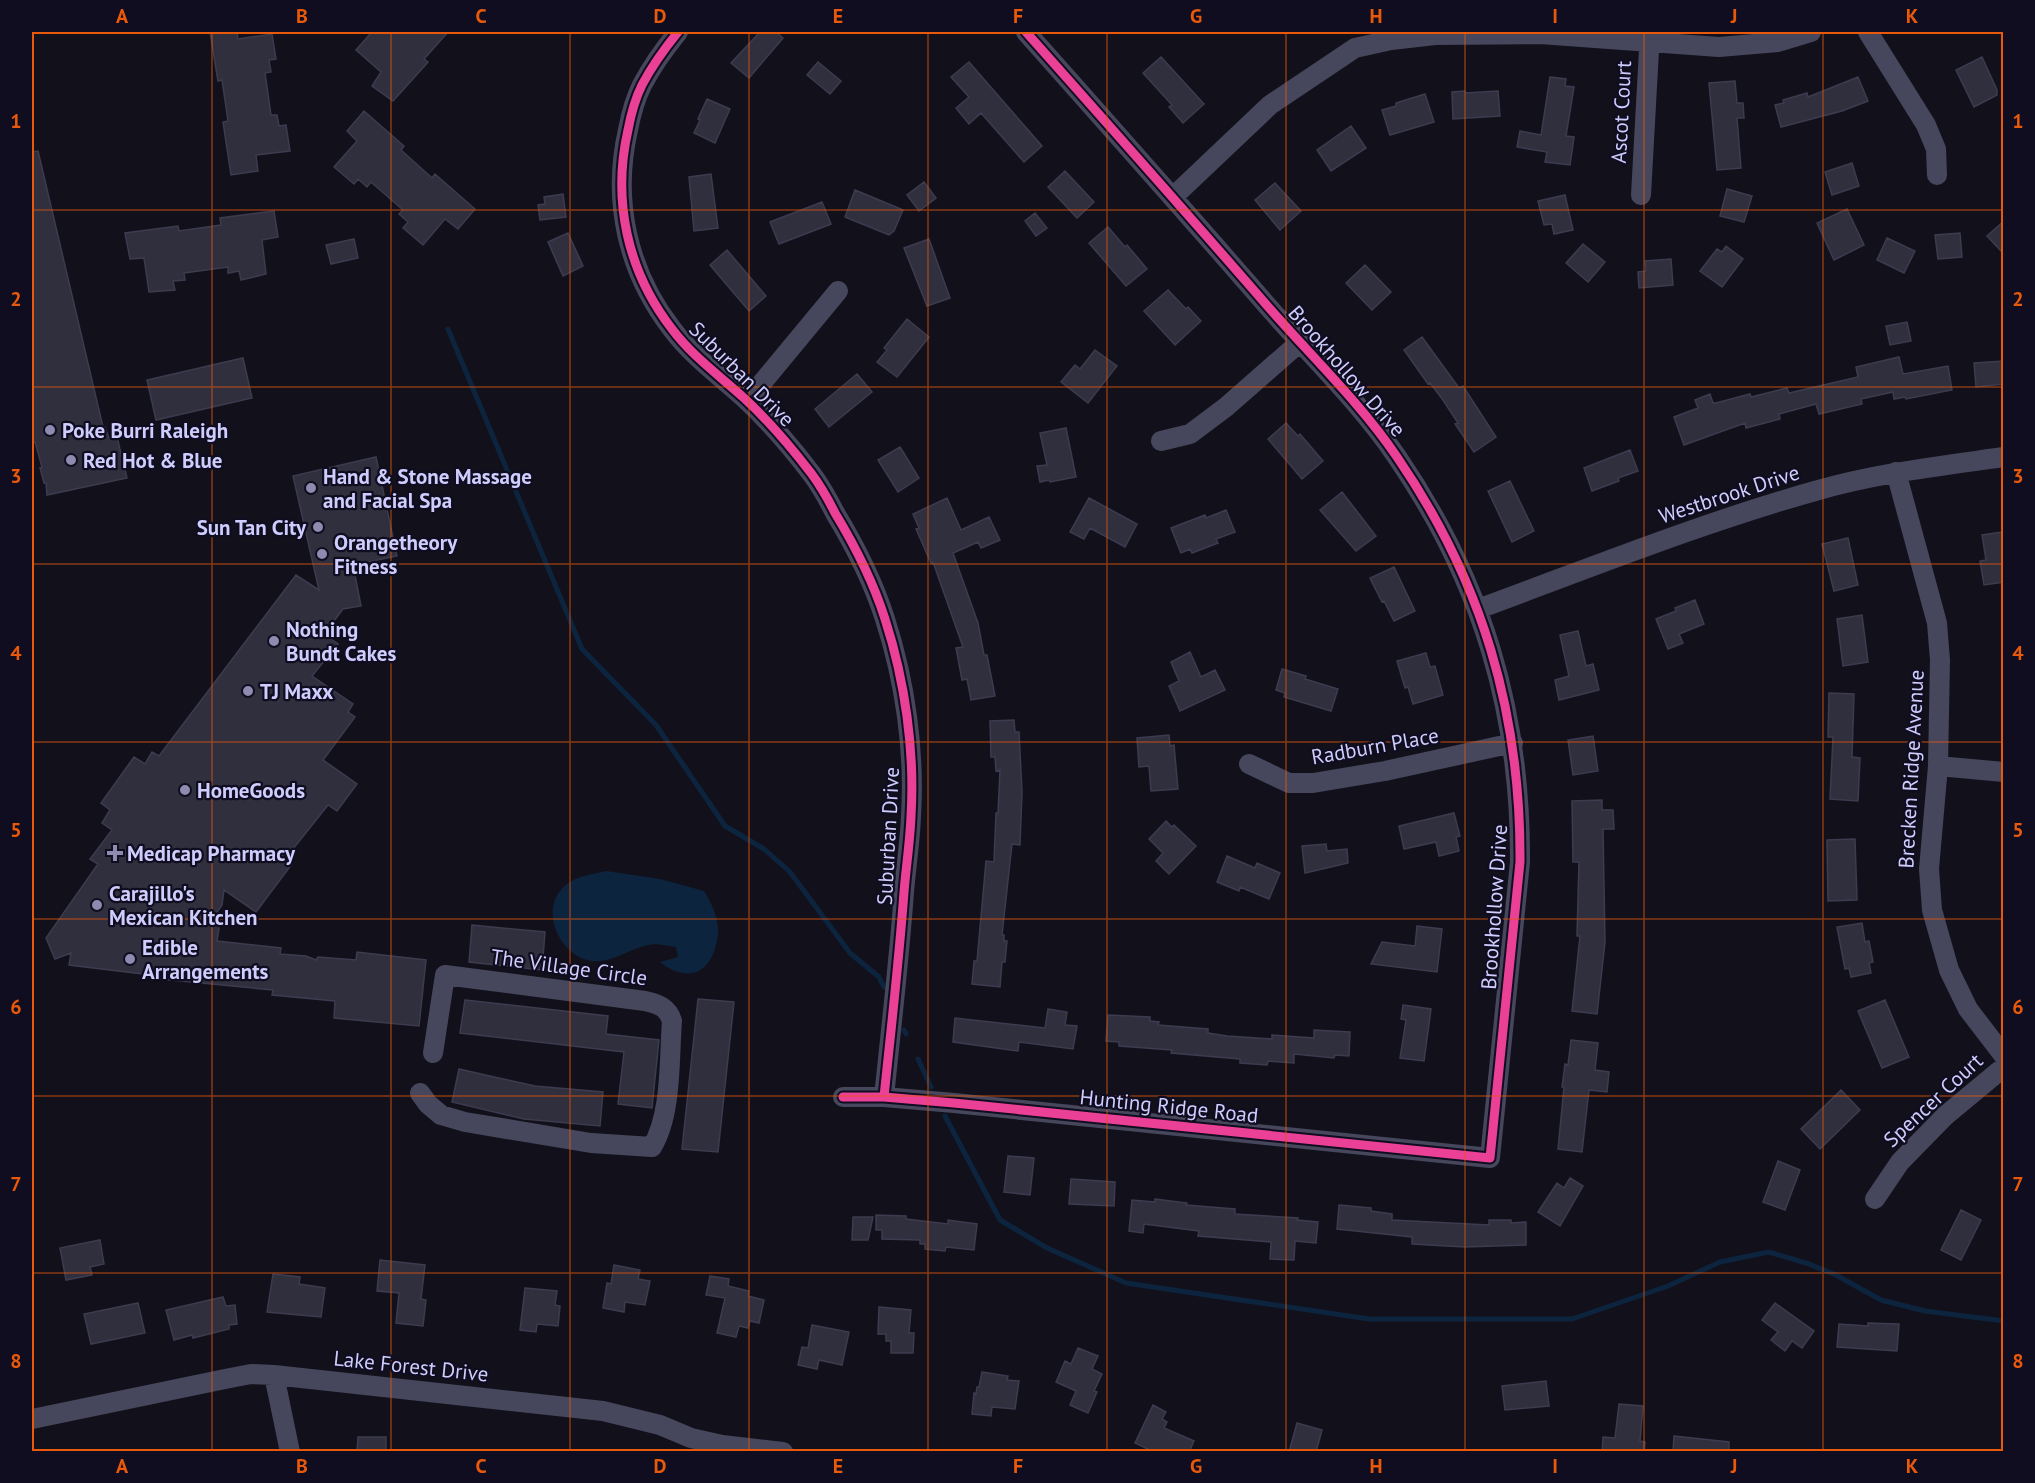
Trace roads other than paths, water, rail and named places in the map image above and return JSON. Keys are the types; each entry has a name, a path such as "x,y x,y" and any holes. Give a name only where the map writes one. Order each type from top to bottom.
{"street":[{"name":"Suburban Drive","path":"678,32 641,86 632,111 623,151 620,184 629,243 651,299 672,330 747,401 812,475 850,537 869,575 885,619 897,664 906,714 911,773 911,815 900,950 884,1097"},
{"name":"Brookhollow Drive","path":"1026,32 1356,405 1397,457 1438,526 1478,609 1506,706 1513,744 1520,827 1520,862 1490,1158"},
{"path":"1173,197 1270,105 1352,40 1391,40 1435,35 1540,34 1649,37 1719,47 1778,42 1811,32"},
{"path":"1868,32 1926,125 1936,149 1937,175"},
{"name":"Ascot Court","path":"1641,195 1649,37"},
{"path":"747,401 838,291"},
{"path":"1161,441 1190,434 1299,343"},
{"name":"Westbrook Drive","path":"1478,609 1727,518 1816,490 1896,472 2004,457"},
{"name":"Brecken Ridge Avenue","path":"1896,472 1937,623 1940,660 1938,766 1929,869 1932,910 1949,970 1968,1009 2004,1056"},
{"name":"Radburn Place","path":"1249,764 1289,783 1313,783 1385,771 1513,744"},
{"path":"1938,766 2004,771"},
{"name":"The Village Circle","path":"420,1093 428,1104 441,1115 465,1122 591,1143 652,1147 661,1126 666,1099 672,1021 669,1012 664,1008 645,1001 445,975 433,1053"},
{"name":"Spencer Court","path":"1875,1199 1900,1162 1945,1116 2004,1067"},
{"name":"Hunting Ridge Road","path":"843,1097 884,1097 954,1103 1490,1158"},
{"name":"Lake Forest Drive","path":"32,1419 251,1374 274,1375 603,1411 632,1416 691,1438 722,1445 783,1452"},
{"path":"274,1375 290,1452"}],"water":[{"path":"606,871 660,879 704,891 714,909 718,927 716,945 707,964 694,973 678,972 660,962 678,957 676,947 658,944 640,947 603,961 587,960 577,956 569,949 556,931 553,920 555,899 571,881"}],"waterway":[{"path":"448,329 582,649 656,725 725,826 764,849 790,872 850,953 879,977 884,987"},
{"path":"904,1030 906,1034"},
{"path":"918,1059 931,1087"},
{"path":"945,1116 1000,1220 1047,1248 1126,1283 1369,1319 1572,1319 1668,1286 1720,1262 1769,1252 1836,1275 1881,1300 1925,1311 2004,1321"}],"place":[{"name":"Poke Burri Raleigh","path":"50,430"},
{"name":"Red Hot & Blue","path":"71,460"},
{"name":"Hand & Stone Massage and Facial Spa","path":"311,488"},
{"name":"Sun Tan City","path":"318,527"},
{"name":"Orangetheory Fitness","path":"322,554"},
{"name":"Nothing Bundt Cakes","path":"274,641"},
{"name":"TJ Maxx","path":"248,691"},
{"name":"HomeGoods","path":"185,790"},
{"name":"Medicap Pharmacy","path":"115,853"},
{"name":"Carajillo's Mexican Kitchen","path":"97,905"},
{"name":"Edible Arrangements","path":"130,959"}]}
